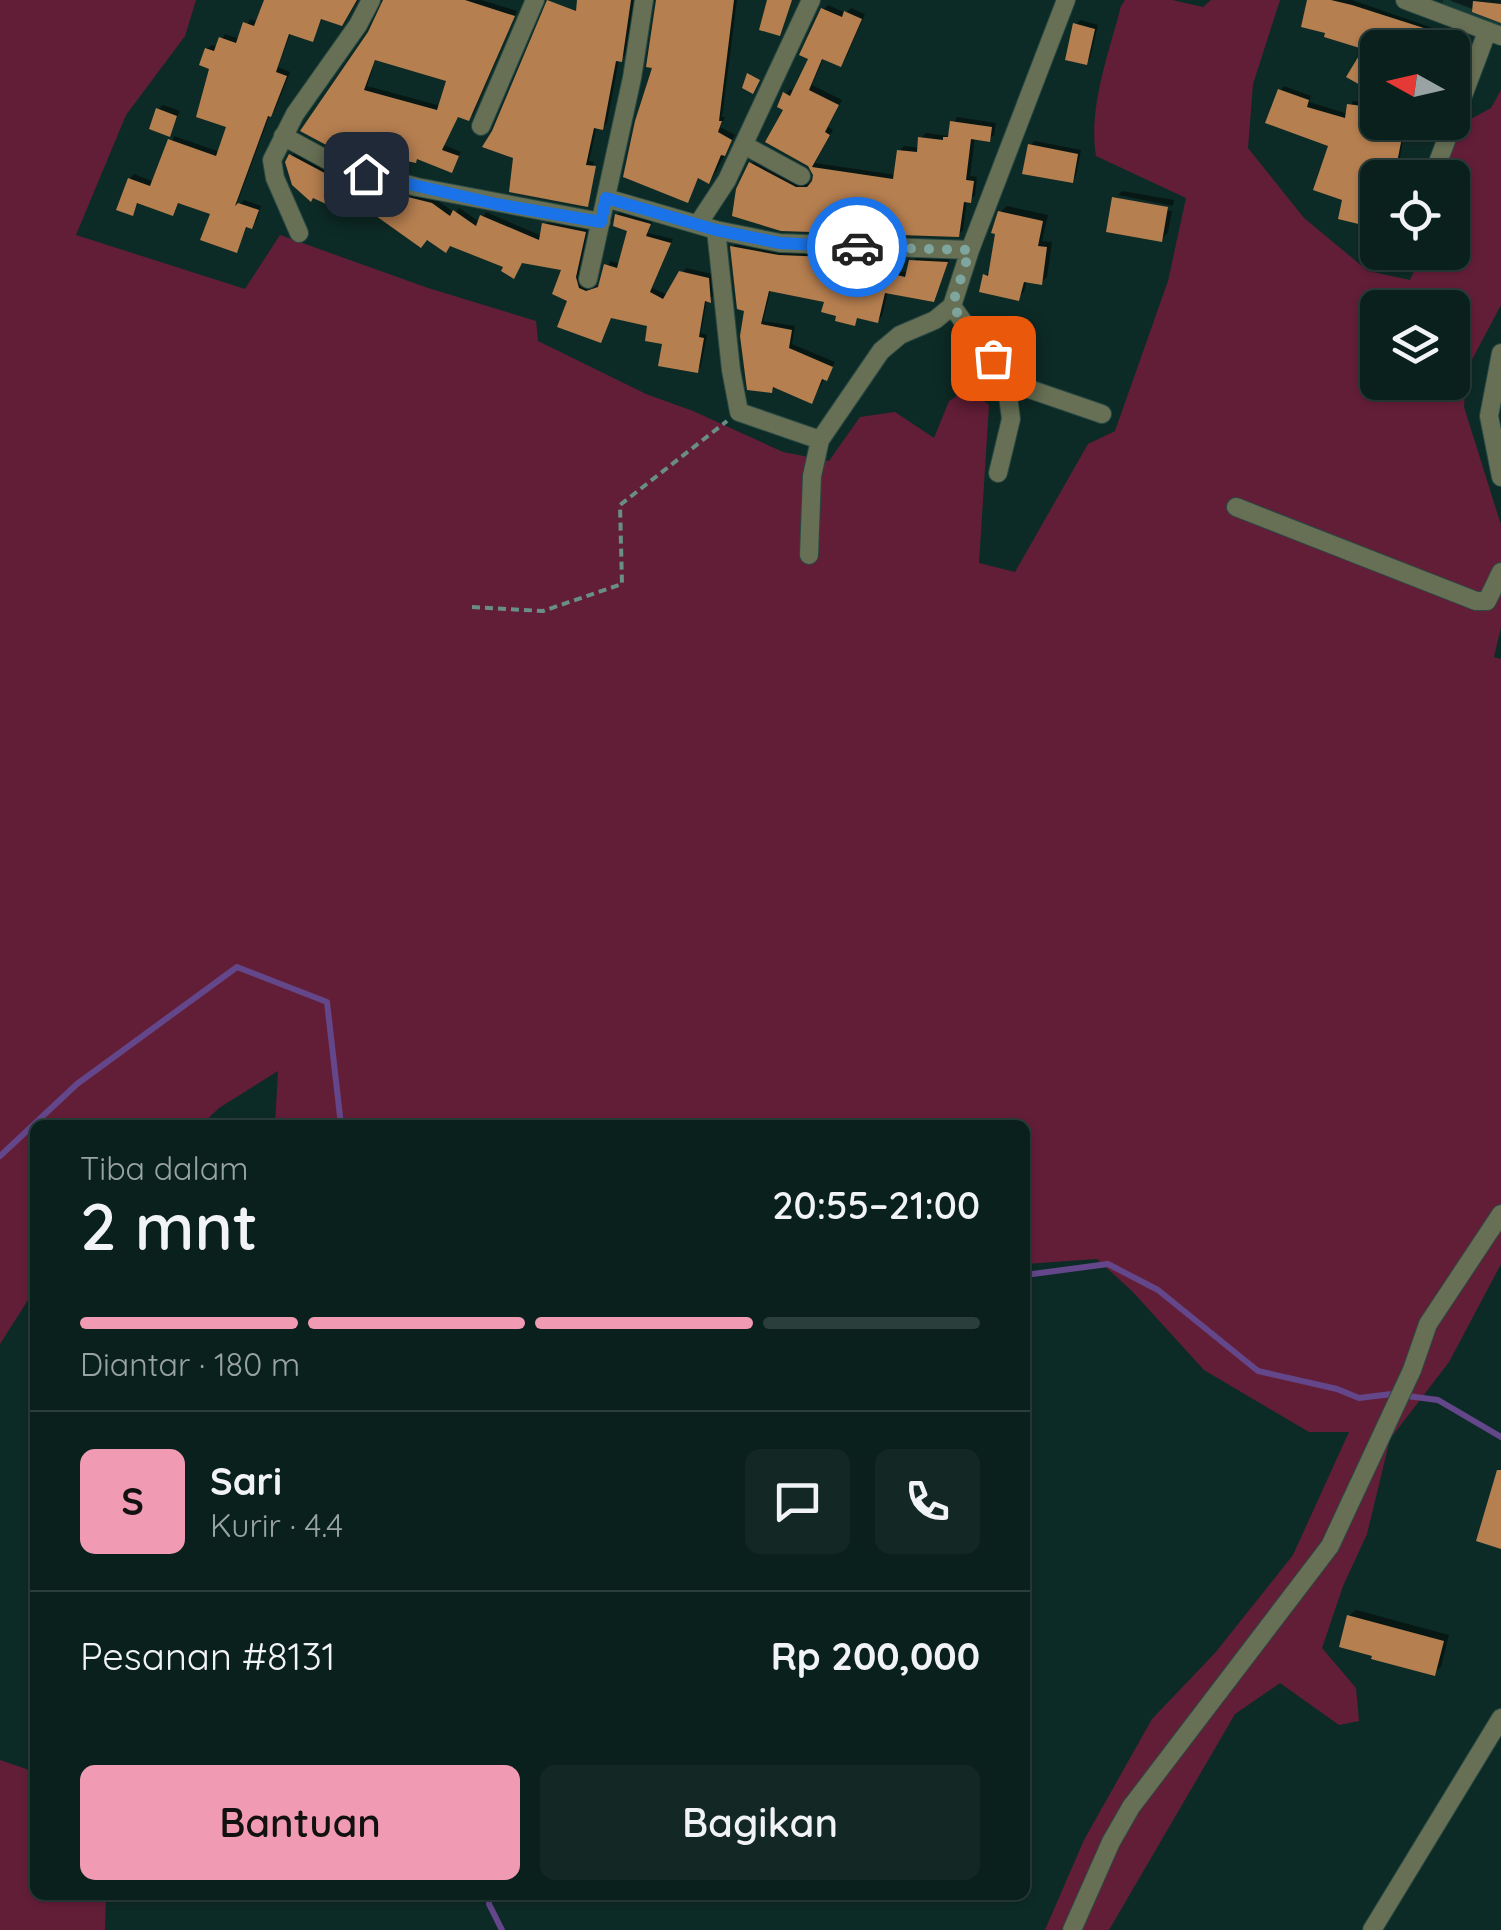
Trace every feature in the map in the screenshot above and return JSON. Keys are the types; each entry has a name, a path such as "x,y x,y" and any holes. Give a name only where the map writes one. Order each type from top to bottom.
{"street":[{"path":"299,233 274,178 272,160 320,75 358,25 371,0"},
{"path":"481,126 535,0"},
{"path":"588,279 632,78 644,0"},
{"path":"698,224 727,180 811,0"},
{"path":"809,555 812,476 820,440 881,351 900,335 936,320 952,306 1066,0"},
{"path":"1405,0 1494,34 1440,160"},
{"path":"283,136 340,166 371,175 496,204 601,222"},
{"path":"744,145 800,176"},
{"path":"606,198 716,230 780,243 970,250"},
{"path":"716,230 739,412 820,440"},
{"path":"952,306 1006,381 1011,419 998,473"},
{"path":"1501,353 1490,416 1501,477"},
{"path":"1006,381 1102,414"},
{"path":"1236,507 1476,601 1487,601 1501,572"},
{"path":"1072,1930 1131,1807 1330,1546 1412,1370 1428,1324 1501,1214"},
{"path":"1372,1930 1501,1718"}],"path":[{"path":"472,606 543,610 622,584 620,505 739,412"}],"shaded area":[{"path":"0,0 196,0 185,36 126,115 76,235 245,289 280,235 428,288 536,321 538,341 646,394 783,452 829,461 860,417 895,412 934,438 949,401 968,389 989,405 979,563 1015,572 1088,444 1115,431 1168,281 1186,198 1096,156 1097,100 1125,0 1172,0 1203,7 1211,0 1280,0 1253,84 1248,148 1304,218 1360,264 1360,270 1410,280 1414,270 1470,270 1470,160 1431,160 1437,140 1470,140 1470,119 1491,108 1501,90 1501,305 1470,363 1470,290 1360,290 1360,400 1465,400 1501,525 1501,627 1494,657 1501,659 1501,1264 1449,1362 1390,1439 1367,1534 1343,1586 1322,1648 1356,1688 1359,1721 1339,1725 1280,1683 1235,1714 1109,1930 1045,1930 1084,1840 1152,1719 1215,1653 1293,1555 1349,1432 1309,1432 1204,1370 1097,1259 1030,1264 1030,1120 275,1120 278,1071 206,1120 30,1120 30,1297 0,1344"},
{"path":"1443,0 1501,0 1501,33 1442,13"},
{"path":"0,1760 30,1770 30,1900 106,1900 105,1930 0,1930"}],"building":[{"path":"264,0 357,0 342,26 321,19 313,42 289,34 276,72 287,76 235,206 238,203 259,210 252,229 246,227 237,253 200,240 210,214 178,203 173,216 137,203 133,216 116,210 128,178 150,186 168,139 216,156 226,127 196,117 209,69 199,65 205,48 214,51 219,37 236,43 243,22 254,26"},
{"path":"383,0 465,0 515,16 469,121 458,117 442,150 459,156 452,173 417,159 416,163 350,149 369,162 345,155 300,131 368,32","holes":["375,60 446,81 437,110 364,90"]},
{"path":"547,0 576,11 577,0 631,0 622,62 616,61 603,130 594,128 586,165 596,166 588,207 509,192 513,158 482,147"},
{"path":"656,0 734,0 718,132 732,140 709,184 698,178 688,203 623,177 652,68 646,67"},
{"path":"767,0 792,0 780,36 759,30"},
{"path":"1307,0 1331,0 1430,30 1360,30 1360,48 1301,27"},
{"path":"1473,1 1501,4 1501,23 1472,12"},
{"path":"821,8 842,17 844,11 862,19 841,67 822,59 809,90 839,105 825,132 830,135 812,167 893,179 897,150 917,152 918,137 943,140 948,137 950,121 992,127 990,142 971,139 966,180 974,181 971,203 964,202 959,237 781,231 732,216 736,189 749,162 796,187 807,187 812,181 808,166 765,142 783,110 777,107 783,92 790,96 808,59 799,55"},
{"path":"1073,23 1095,29 1087,65 1065,60"},
{"path":"1360,54 1360,85 1346,77"},
{"path":"747,73 760,80 753,94 742,88"},
{"path":"1278,89 1309,100 1307,107 1345,118 1347,104 1360,106 1360,140 1401,140 1398,160 1360,160 1360,224 1338,219 1342,200 1313,190 1328,146 1265,123"},
{"path":"156,108 177,116 170,137 149,129"},
{"path":"1028,144 1078,154 1073,183 1022,174"},
{"path":"289,154 336,179 432,203 450,216 453,210 476,226 480,215 539,240 542,223 586,232 576,277 579,288 586,291 598,287 604,264 617,268 627,231 613,226 615,214 651,224 646,236 671,243 650,292 663,299 679,271 709,278 711,303 705,301 698,373 658,366 662,344 645,341 647,326 611,318 601,343 557,327 567,301 552,294 561,270 522,263 514,279 501,271 503,267 450,246 446,253 427,240 421,248 369,211 338,200 335,208 313,198 311,202 292,185 285,162"},
{"path":"1112,197 1168,207 1162,242 1106,232"},
{"path":"998,211 1043,221 1038,246 1047,247 1042,285 1024,282 1019,301 979,292 983,274 988,276 995,234 991,233"},
{"path":"730,246 779,255 854,258 853,264 905,277 909,260 948,262 934,302 885,293 878,323 857,318 855,326 835,321 836,316 821,312 824,302 769,291 761,324 792,330 789,348 833,367 827,381 822,379 812,404 773,387 772,393 747,390 740,336 744,311 737,309"},
{"path":"1497,1470 1501,1470 1501,1549 1476,1541"},
{"path":"1347,1615 1444,1641 1435,1676 1339,1647"}],"waterway":[{"path":"38,1120 77,1084 237,967 327,1002 340,1120"},
{"path":"0,1156 30,1128"},
{"path":"1030,1274 1108,1264 1158,1290 1258,1371 1337,1389 1359,1398 1392,1394 1438,1400 1501,1437"},
{"path":"489,1900 502,1930"}],"way so far":[{"path":"857,247 970,250 952,306 993,358"}],"route":[{"path":"366,174 417,188 601,222 606,198 716,230 780,243 857,247"}]}
